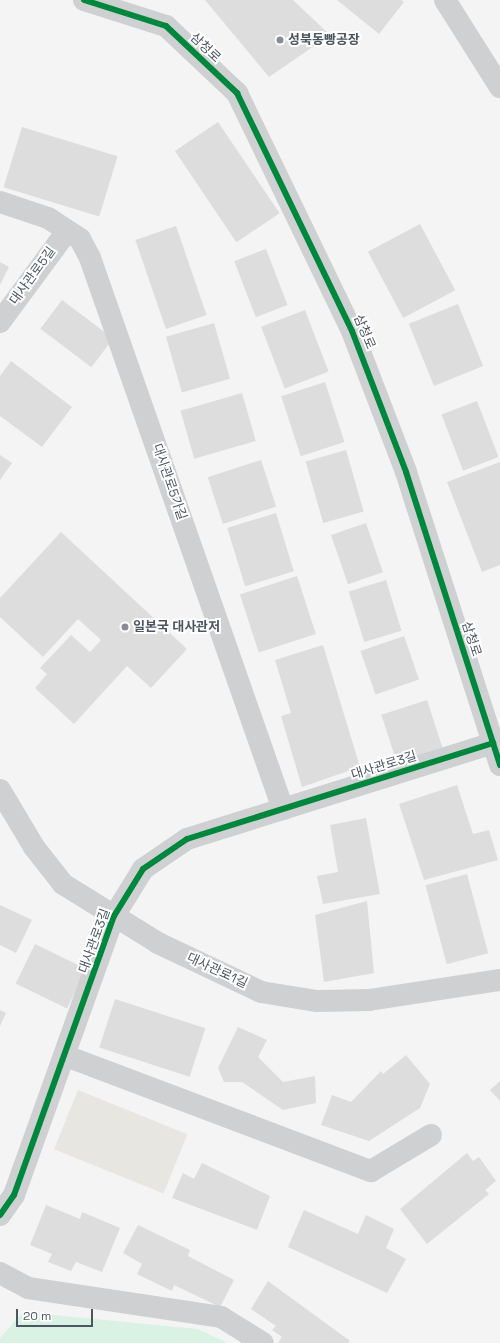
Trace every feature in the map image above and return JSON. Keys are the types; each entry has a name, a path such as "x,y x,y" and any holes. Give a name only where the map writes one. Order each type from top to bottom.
{"street":[{"name":"삼청로","path":"84,0 166,26 237,93 352,331 406,472 500,765"},
{"path":"445,0 500,87"},
{"name":"대사관로5가길","path":"0,202 48,218 80,240 90,258 283,809"},
{"name":"대사관로5길","path":"0,322 67,231"},
{"name":"대사관로3길","path":"0,1215 14,1195 66,1056 114,916 143,868 187,839 493,743"},
{"name":"대사관로1길","path":"0,790 34,847 63,884 158,943 261,992 317,1001 369,1000 500,980"},
{"path":"66,1056 370,1171 431,1135"},
{"path":"0,1273 28,1288 221,1317 264,1343"}],"green space":[{"path":"23,1312 197,1329 228,1343 0,1343 0,1338"}],"sand":[{"path":"78,1090 187,1134 163,1194 54,1149"}],"building":[{"path":"205,0 293,0 330,35 269,77"},
{"path":"337,0 401,0 404,2 379,34"},
{"path":"218,122 280,213 236,242 175,151"},
{"path":"22,127 118,156 99,216 4,187"},
{"path":"420,224 455,290 403,318 368,252"},
{"path":"176,226 207,315 166,329 135,240"},
{"path":"266,249 288,305 256,317 234,261"},
{"path":"0,262 9,267 0,285"},
{"path":"62,300 113,339 91,367 40,329"},
{"path":"458,304 483,366 434,386 409,324"},
{"path":"305,310 329,372 285,388 261,327"},
{"path":"214,323 230,379 182,393 166,337"},
{"path":"11,361 72,407 42,447 0,416 0,376"},
{"path":"325,382 344,442 301,456 281,396"},
{"path":"242,393 256,441 194,459 180,411"},
{"path":"477,401 499,457 463,471 442,415"},
{"path":"346,450 364,512 323,523 306,462"},
{"path":"0,455 12,463 0,480"},
{"path":"261,460 276,507 223,524 208,477"},
{"path":"500,462 500,565 482,572 447,482"},
{"path":"276,513 294,571 245,586 227,528"},
{"path":"366,523 383,572 348,584 331,535"},
{"name":"일본국 대사관저","path":"61,532 187,649 151,688 127,666 74,724 35,688 47,674 40,668 71,635 90,652 101,640 78,619 43,657 0,617 0,598"},
{"path":"297,576 316,634 259,653 240,595"},
{"path":"386,580 401,631 364,642 349,591"},
{"path":"404,636 419,679 375,694 361,651"},
{"path":"323,645 360,767 302,787 281,716 291,713 275,660"},
{"path":"427,700 444,753 399,768 381,715"},
{"path":"457,785 473,834 489,830 498,860 424,880 399,804"},
{"path":"366,818 380,894 323,904 317,876 338,872 330,825"},
{"path":"467,874 488,953 447,964 425,885"},
{"path":"367,901 374,973 324,982 315,915"},
{"path":"0,905 32,920 16,953 0,945"},
{"path":"35,944 86,969 67,1009 16,984"},
{"path":"115,999 205,1028 190,1077 99,1048"},
{"path":"0,1010 6,1013 0,1026"},
{"path":"238,1027 267,1040 258,1057 283,1082 315,1076 316,1103 283,1110 242,1082 224,1082 218,1068"},
{"path":"406,1055 430,1084 420,1108 369,1141 321,1125 332,1095 351,1102 381,1071 383,1074"},
{"path":"500,1081 500,1101 490,1090"},
{"path":"467,1153 473,1161 479,1157 496,1181 485,1190 489,1194 427,1244 400,1209"},
{"path":"202,1163 270,1196 257,1230 172,1198 183,1173 194,1179"},
{"path":"46,1205 80,1219 82,1212 120,1228 102,1272 76,1262 71,1271 48,1262 52,1254 30,1245"},
{"path":"304,1210 358,1234 366,1215 394,1229 386,1248 406,1259 387,1293 288,1247"},
{"path":"138,1225 190,1250 188,1256 234,1280 220,1307 174,1285 172,1291 137,1274 142,1264 123,1253"},
{"path":"268,1281 350,1341 348,1343 278,1343 282,1337 272,1330 276,1326 251,1309"}],"cycle path":[{"path":"84,0 166,26 237,93 352,331 406,472 500,765"},
{"path":"0,1215 14,1195 114,916 143,869 187,839 493,743"}],"place":[{"name":"성북동빵공장","path":"280,40"},
{"name":"일본국 대사관저","path":"125,627"}]}
